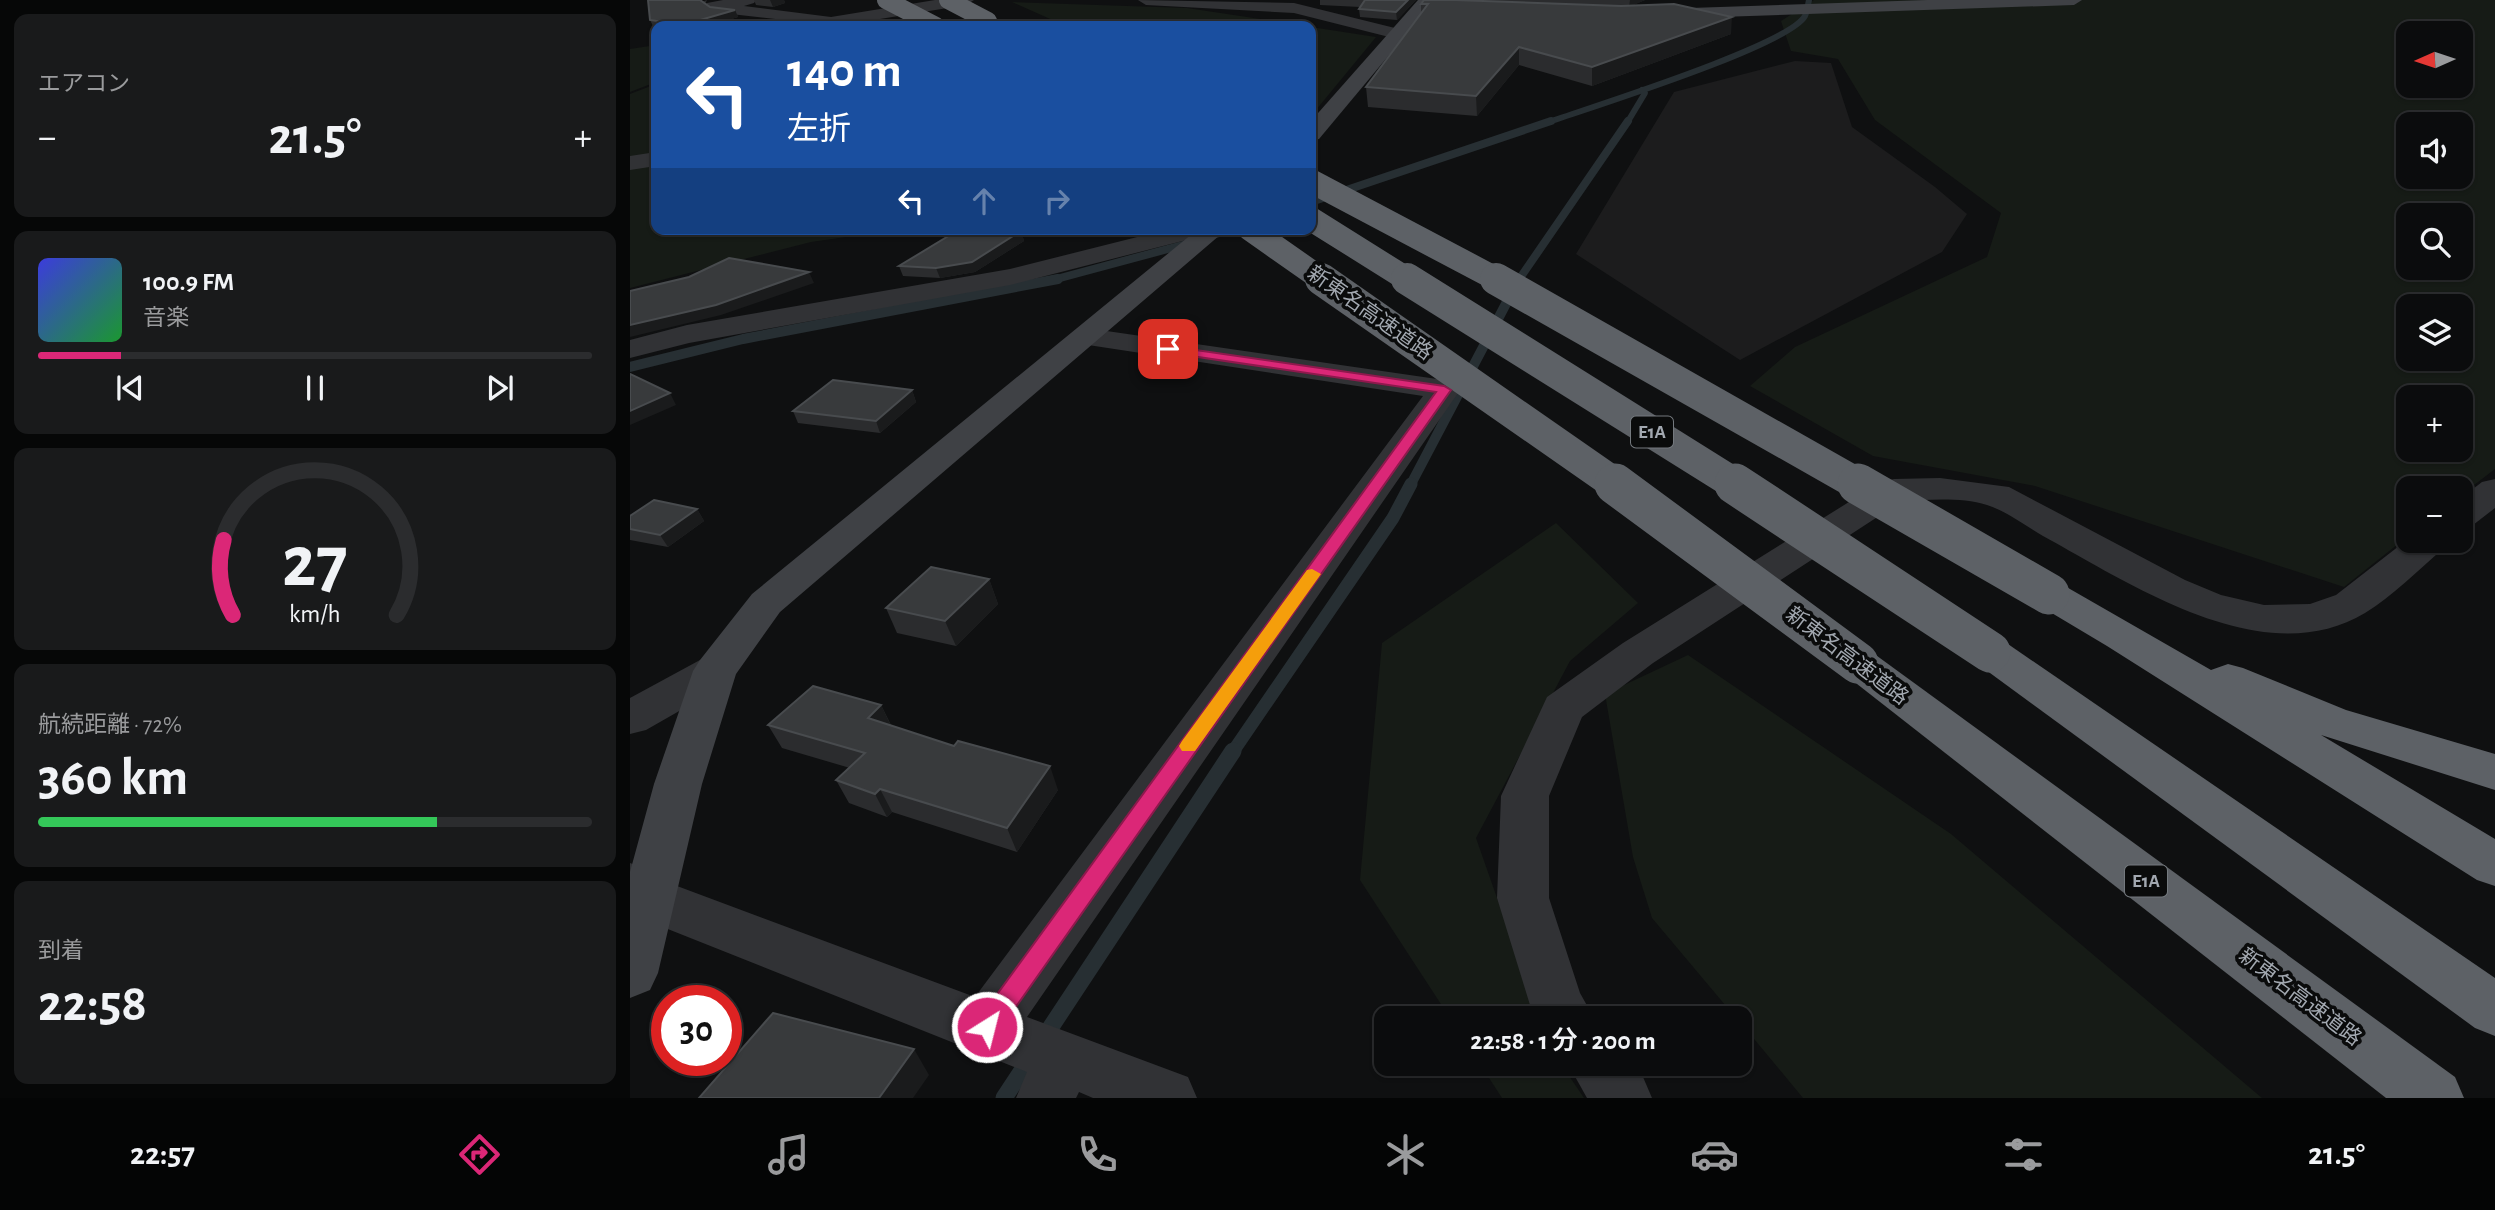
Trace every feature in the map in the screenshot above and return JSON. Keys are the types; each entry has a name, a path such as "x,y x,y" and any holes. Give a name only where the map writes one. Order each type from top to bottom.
{"highway":[{"path":"886,0 926,21"},
{"path":"948,0 986,21"},
{"path":"1316,184 1540,302 2122,635 2495,865"},
{"name":"E1A","path":"1316,222 1743,489 1990,652 2495,1010"},
{"name":"新東名高速道路","path":"1259,235 1618,486 1858,663 2434,1098"},
{"path":"2122,635 2332,722 2495,772"}],"street":[{"path":"748,0 713,7 823,21"},
{"path":"861,21 966,0"},
{"path":"1146,0 1291,4 1397,34"},
{"path":"1647,14 2074,0"},
{"path":"1316,128 1423,4 1448,9"},
{"path":"831,6 849,21"},
{"path":"630,163 651,160"},
{"path":"630,349 687,334 1010,277 1177,235"},
{"path":"630,973 640,892 715,671 766,603 1207,235"},
{"path":"987,1027 1444,390 1086,337"},
{"path":"1557,1006 1523,898 1525,796 1563,708 1638,653 1894,491 1940,489 1996,495 2171,589 2208,605 2264,619 2314,618 2350,604 2415,553"},
{"path":"2473,507 2495,490"},
{"path":"630,718 715,671"},
{"path":"640,892 987,1027 1054,1078 1167,1098"},
{"path":"1606,1076 1622,1098"}],"shaded area":[{"path":"1814,0 2495,0 2495,469 2473,486 2473,476 2396,476 2396,546 2344,587 2035,486 1873,456 1750,386 1795,347 1987,257 2001,213 1875,120 1838,59 1791,51 1781,21"},
{"path":"1012,2 1187,8 1273,21 1055,21"},
{"path":"1316,28 1376,37 1316,110"},
{"path":"651,46 651,84 630,92 630,49"},
{"path":"1795,61 1831,63 1852,127 1935,187 1967,214 1942,252 1740,360 1576,254 1674,92"},
{"path":"651,86 651,235 860,235 811,242 630,288 630,94"},
{"path":"1556,523 1638,603 1570,661 1476,838 1535,1006 1442,1006 1360,880 1382,643"},
{"path":"1688,655 1951,834 2262,1098 1803,1098 1752,1036 1752,1006 1726,1006 1652,918 1633,857 1605,694"},
{"path":"1488,1076 1569,1076 1584,1098 1502,1098"}],"building":[{"path":"648,0 700,0 710,7 735,10 697,21 650,20"},
{"path":"1365,0 1408,0 1396,12 1359,9"},
{"path":"1424,0 1621,6 1674,4 1732,17 1592,67 1519,47 1476,96 1366,87 1428,4 1421,4"},
{"path":"950,235 1015,235 972,262 936,268 899,266"},
{"path":"729,258 809,272 716,305 630,325 630,291 689,277"},
{"path":"630,374 670,393 630,411"},
{"path":"833,380 912,390 876,421 793,411"},
{"path":"654,500 697,509 660,535 630,529 630,516"},
{"path":"931,567 989,579 945,621 886,608"},
{"path":"813,686 881,705 868,718 954,746 958,741 1050,766 1007,828 880,789 875,794 836,780 865,753 768,725"},
{"path":"773,1013 914,1049 879,1098 699,1098 718,1076 742,1076 742,1049"}],"waterway":[{"path":"1546,123 1685,75 1763,43 1791,29 1805,16 1809,0"},
{"path":"1627,123 1645,93 1642,90"},
{"path":"1316,200 1551,121"},
{"path":"1518,281 1628,121"},
{"path":"1053,280 1190,243"},
{"path":"1053,280 1058,279"},
{"path":"1410,486 1519,279"},
{"path":"630,367 743,339 1053,280"},
{"path":"1232,753 1393,518 1411,484"},
{"path":"1043,1039 1233,751"},
{"path":"1004,1098 1031,1057"}],"slow traffic":[{"path":"1188,746 1312,574"}],"route":[{"path":"987,1027 1444,390 1168,349"}]}
